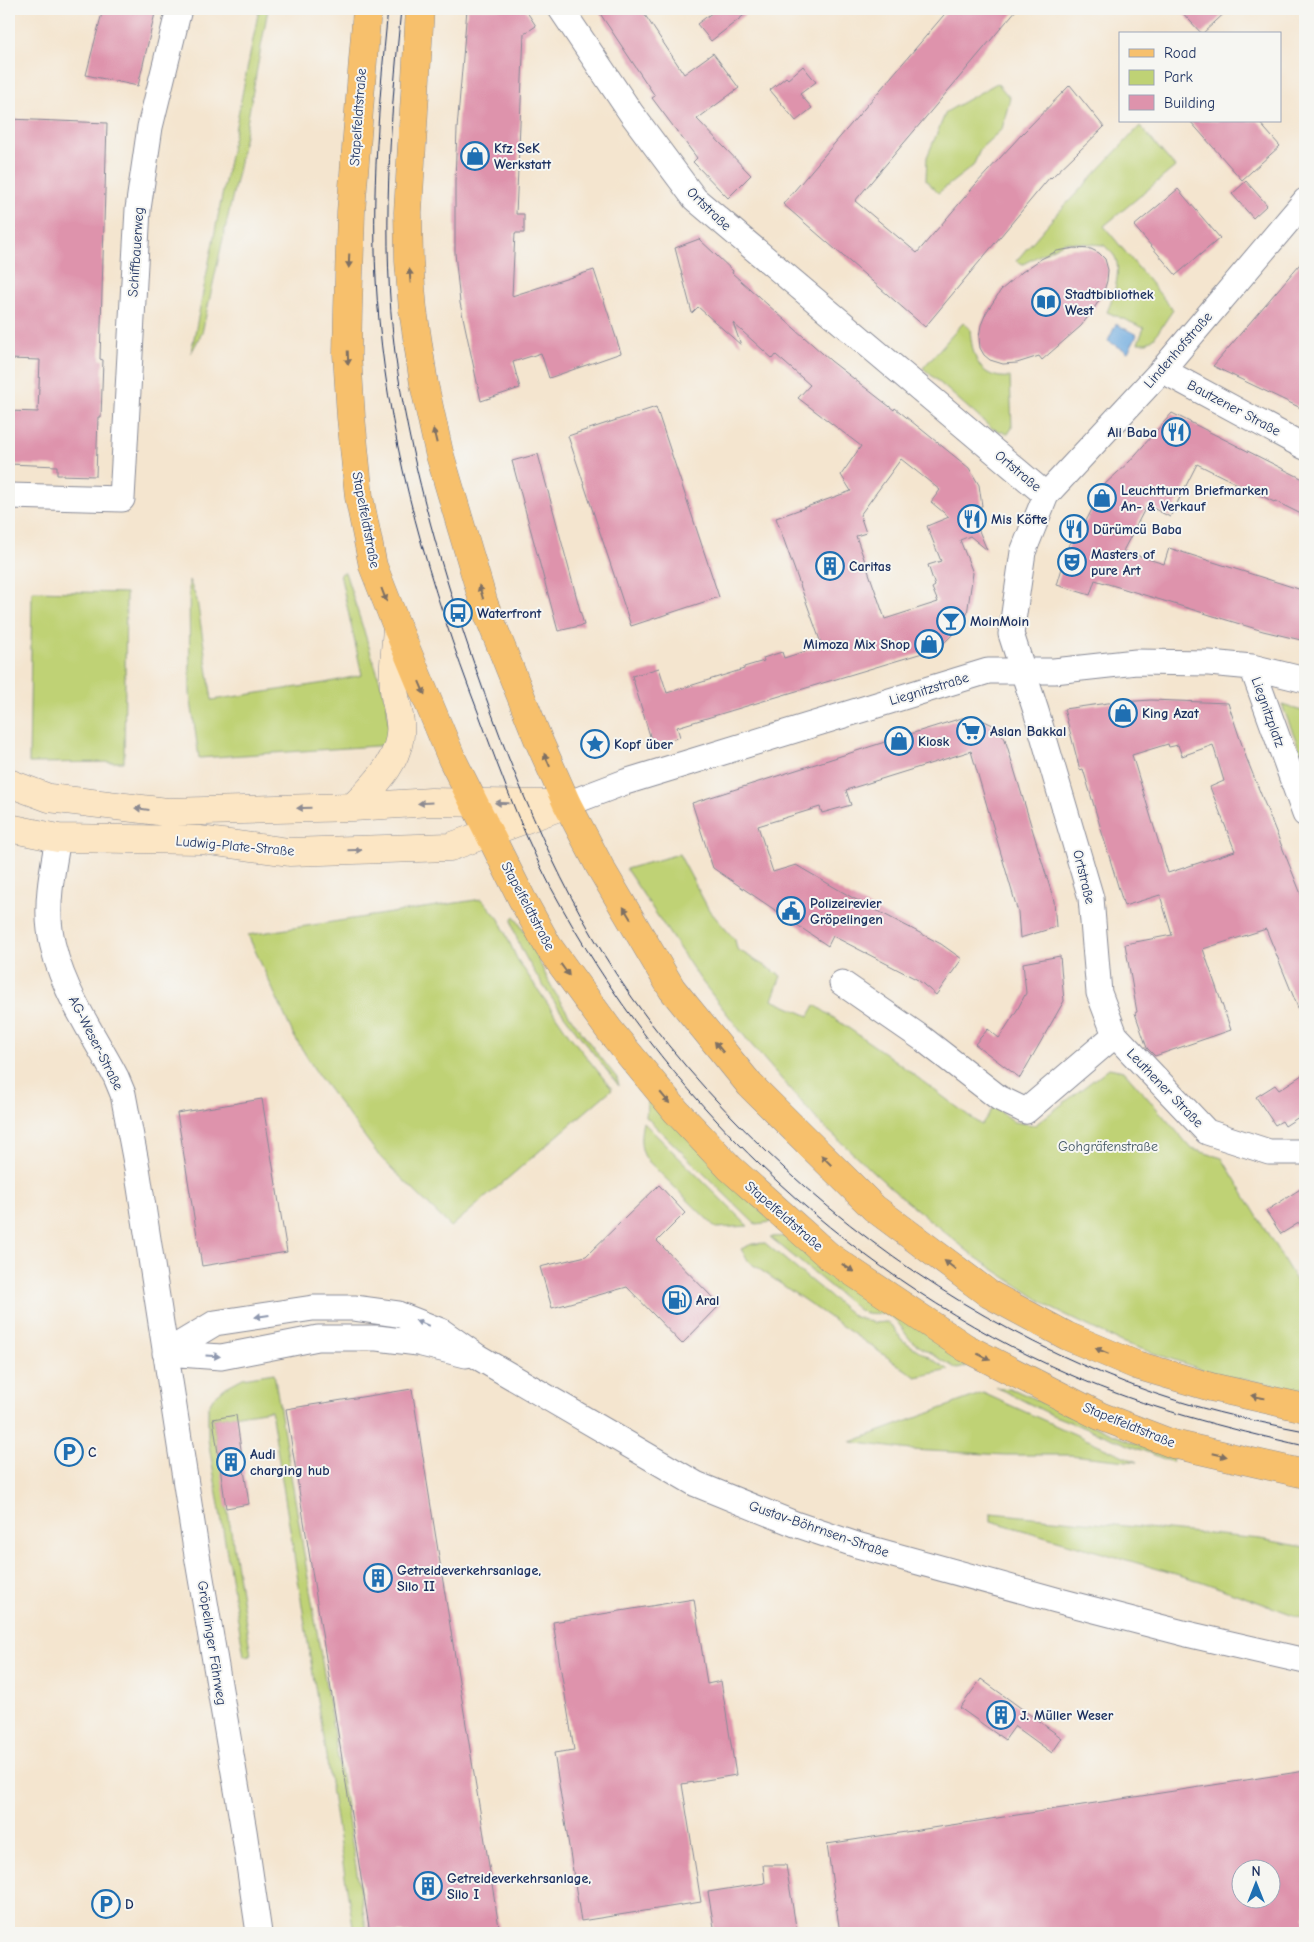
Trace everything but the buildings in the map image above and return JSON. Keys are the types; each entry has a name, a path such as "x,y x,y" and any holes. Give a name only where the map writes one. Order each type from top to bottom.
{"main road":[{"name":"Stapelfeldtstraße","path":"367,9 351,212 347,354 359,497 373,566 452,759 522,899 548,946 627,1052 676,1111 730,1168 830,1257 966,1348 1100,1416 1172,1444 1305,1474"},
{"path":"420,9 408,212 409,261 413,310 424,384 438,452 484,604 566,804 600,867 672,989 750,1085 874,1208 988,1294 1067,1336 1136,1366 1211,1387 1305,1408"}],"street":[{"name":"Schiffbauerweg","path":"9,496 122,499 138,209 150,127 179,9"},
{"name":"Ortstraße","path":"561,9 630,113 695,199 1046,495 1023,552 1011,634 1036,711 1091,898 1099,993 1115,1036"},
{"name":"Lindenhofstraße","path":"1046,495 1162,370 1305,201"},
{"name":"Bautzener Straße","path":"1162,370 1305,447"},
{"path":"353,806 375,785 394,755 399,740 400,724 394,688 397,627"},
{"name":"Liegnitzstraße","path":"566,804 625,782 988,671 1054,671 1136,662 1209,662 1252,667 1305,680"},
{"name":"Liegnitzplatz","path":"1252,667 1305,814"},
{"name":"Ludwig-Plate-Straße","path":"9,783 49,798 167,812 432,802 566,804"},
{"name":"AG-Weser-Straße","path":"49,798 57,808 60,824 49,891 50,930 60,973 116,1077 123,1094 137,1168 165,1353"},
{"name":"Ludwig-Plate-Straße","path":"9,828 58,838 201,840 289,852 450,846 566,804"},
{"path":"842,983 923,1040 999,1098 1026,1111 1115,1036"},
{"name":"Leuthener Straße","path":"1115,1036 1207,1132 1269,1152 1305,1152"},
{"name":"Gustav-Böhrnsen-Straße","path":"165,1353 215,1323 313,1308 354,1308 398,1314 441,1331 478,1357 696,1484 795,1524 857,1546 1187,1634 1305,1661"},
{"name":"Gustav-Böhrnsen-Straße","path":"165,1353 221,1357 318,1338 377,1338 418,1343 478,1357"},
{"name":"Gröpelinger Fährweg","path":"165,1353 244,1831 258,1933"},
{"name":"Gustav-Böhrnsen-Straße","path":"1187,1634 1250,1661 1305,1678"}],"green space":[{"path":"259,9 268,9 239,167 202,333 191,353"},
{"path":"997,83 1010,98 1002,129 981,148 973,166 938,193 926,180 927,157 946,112"},
{"path":"1140,126 1175,167 1104,226 1173,310 1154,338 1147,343 1138,343 1144,328 1107,312 1114,293 1118,270 1115,257 1104,245 1065,242 1023,264 1016,261 1054,217"},
{"path":"963,323 970,329 975,356 984,370 999,377 1010,377 1012,428 1008,434 991,428 923,368"},
{"path":"345,572 387,703 390,745 199,758 190,694 189,580 197,600 212,700 325,683 362,675 340,574"},
{"path":"32,591 126,593 124,762 29,763"},
{"path":"1282,705 1305,712 1305,763"},
{"name":"Gohgräfenstraße","path":"679,854 709,910 735,940 737,949 781,976 772,1000 809,1016 815,1005 886,1054 981,1125 994,1107 1014,1122 1035,1125 1109,1068 1124,1071 1192,1149 1222,1158 1305,1295 1305,1390 1218,1375 1121,1342 1053,1309 975,1257 893,1190 819,1122 749,1042 700,979 626,869"},
{"path":"482,899 499,919 517,959 569,1035 612,1089 451,1227 380,1157 318,1075 294,1036 248,935"},
{"path":"514,916 561,1002 584,1036 617,1078 619,1086 574,1029 539,980 525,956 516,935 512,918"},
{"path":"653,1101 772,1222 755,1224 646,1117 647,1103"},
{"path":"643,1122 748,1226 716,1228 647,1160 644,1156 641,1142"},
{"path":"792,1236 965,1361 966,1367 957,1369 918,1346 910,1339 897,1321 890,1316 860,1311 770,1237"},
{"path":"765,1243 855,1317 874,1323 887,1322 894,1328 902,1340 949,1370 916,1377 749,1262 741,1249 752,1244"},
{"path":"274,1373 367,1933 354,1933 271,1410 213,1419 251,1655 244,1656 208,1439 208,1407 213,1398 226,1387 243,1378"},
{"path":"996,1387 1015,1390 1109,1433 1173,1458 1172,1462 1052,1415"},
{"path":"983,1393 1137,1462 1070,1455 1006,1455 911,1450 851,1442"},
{"path":"991,1513 1260,1539 1305,1547 1305,1619 1200,1581 991,1521"}],"water":[{"path":"1116,324 1137,335 1128,352 1108,341"}],"tram line":[{"path":"388,9 376,164 376,281 385,370 403,470 415,519 444,617 460,665 507,788 528,839 551,887 609,985 661,1056 718,1122 780,1184 847,1241 918,1292 993,1337 1099,1387 1186,1416 1305,1446"},
{"path":"401,9 393,95 388,267 395,353 416,467 435,542 458,615 516,777 572,898 616,974 668,1045 726,1111 767,1152 850,1224 938,1288 1033,1342 1134,1386 1218,1412 1305,1431"}],"place":[{"name":"Kfz SeK Werkstatt","path":"475,156"},
{"name":"Stadtbibliothek West","path":"1046,302"},
{"name":"Ali Baba","path":"1176,432"},
{"name":"Leuchtturm Briefmarken An- & Verkauf","path":"1102,498"},
{"name":"Mis Köfte","path":"972,519"},
{"name":"Dürümcü Baba","path":"1074,529"},
{"name":"Masters of pure Art","path":"1072,562"},
{"name":"Caritas","path":"830,566"},
{"name":"Waterfront","path":"458,613"},
{"name":"MoinMoin","path":"951,621"},
{"name":"Mimoza Mix Shop","path":"929,644"},
{"name":"King Azat","path":"1123,713"},
{"name":"Aslan Bakkal","path":"971,731"},
{"name":"Kiosk","path":"899,741"},
{"name":"Kopf über","path":"595,744"},
{"name":"Polizeirevier Gröpelingen","path":"791,911"},
{"name":"Aral","path":"677,1300"},
{"name":"C","path":"69,1452"},
{"name":"Audi charging hub","path":"231,1462"},
{"name":"Getreideverkehrsanlage, Silo II","path":"378,1578"},
{"name":"J. Müller Weser","path":"1001,1715"},
{"name":"Getreideverkehrsanlage, Silo I","path":"428,1886"},
{"name":"D","path":"106,1904"}]}
